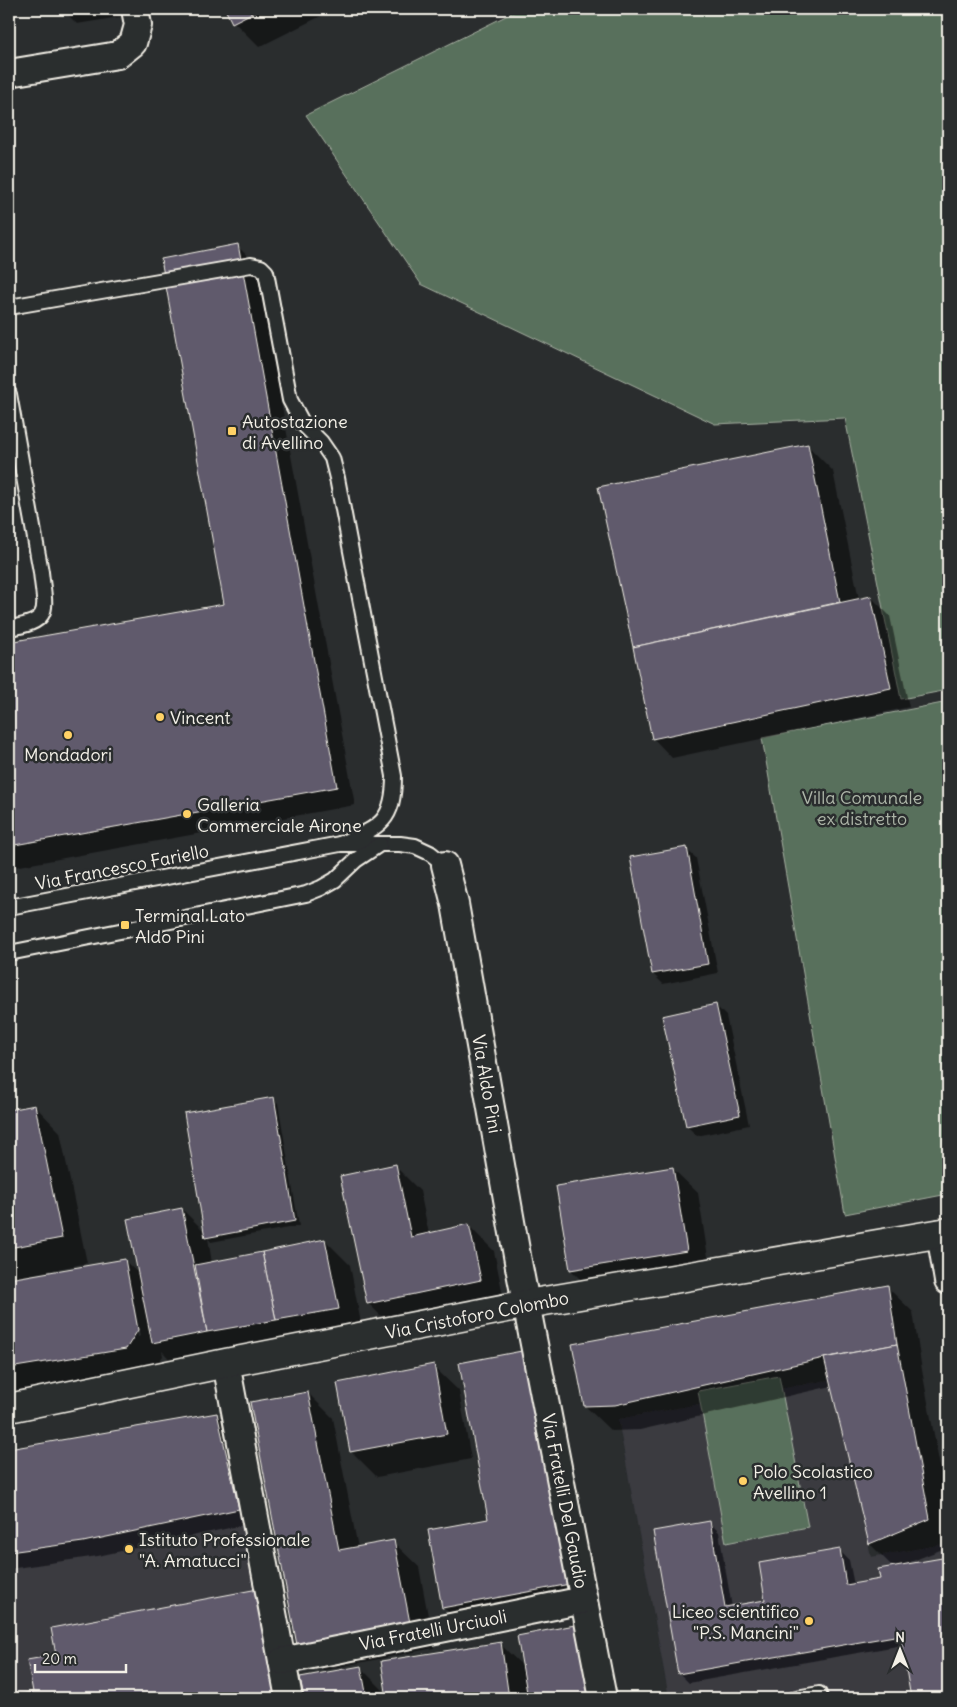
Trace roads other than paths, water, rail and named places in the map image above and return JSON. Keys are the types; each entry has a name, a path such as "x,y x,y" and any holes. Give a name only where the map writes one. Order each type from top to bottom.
{"street":[{"path":"9,74 118,55 133,43 138,25 135,9"},
{"name":"Via Aldo Pini","path":"445,864 455,904 527,1304"},
{"path":"944,1232 948,1281"},
{"name":"Via Cristoforo Colombo","path":"9,1408 527,1304 944,1232"},
{"name":"Via Fratelli Del Gaudio","path":"527,1304 603,1698"},
{"path":"226,1363 289,1698"},
{"name":"Via Fratelli Urciuoli","path":"282,1661 584,1600"}],"lane":[{"path":"9,307 251,265 261,267 266,272 290,400 304,424 321,442 332,458 394,776 393,800 389,812 370,831 340,844"},
{"path":"9,394 41,572 44,611 38,620 24,626 9,628"},
{"name":"Via Francesco Fariello","path":"9,907 340,844 400,844 414,846 430,853 445,864"},
{"path":"9,953 306,894 336,880 356,860 380,844"},
{"path":"796,1698 819,1694 820,1698"}],"place":[{"name":"Autostazione di Avellino","path":"232,431"},
{"name":"Vincent","path":"160,717"},
{"name":"Mondadori","path":"68,735"},
{"name":"Galleria Commerciale Airone","path":"187,814"},
{"name":"Terminal Lato Aldo Pini","path":"125,925"},
{"name":"Polo Scolastico Avellino 1","path":"743,1481"},
{"name":"Istituto Professionale \"A. Amatucci\"","path":"129,1549"},
{"name":"Liceo scientifico \"P.S. Mancini\"","path":"809,1621"}],"park label":[{"name":"Villa Comunale ex distretto","path":"862,808"}]}
